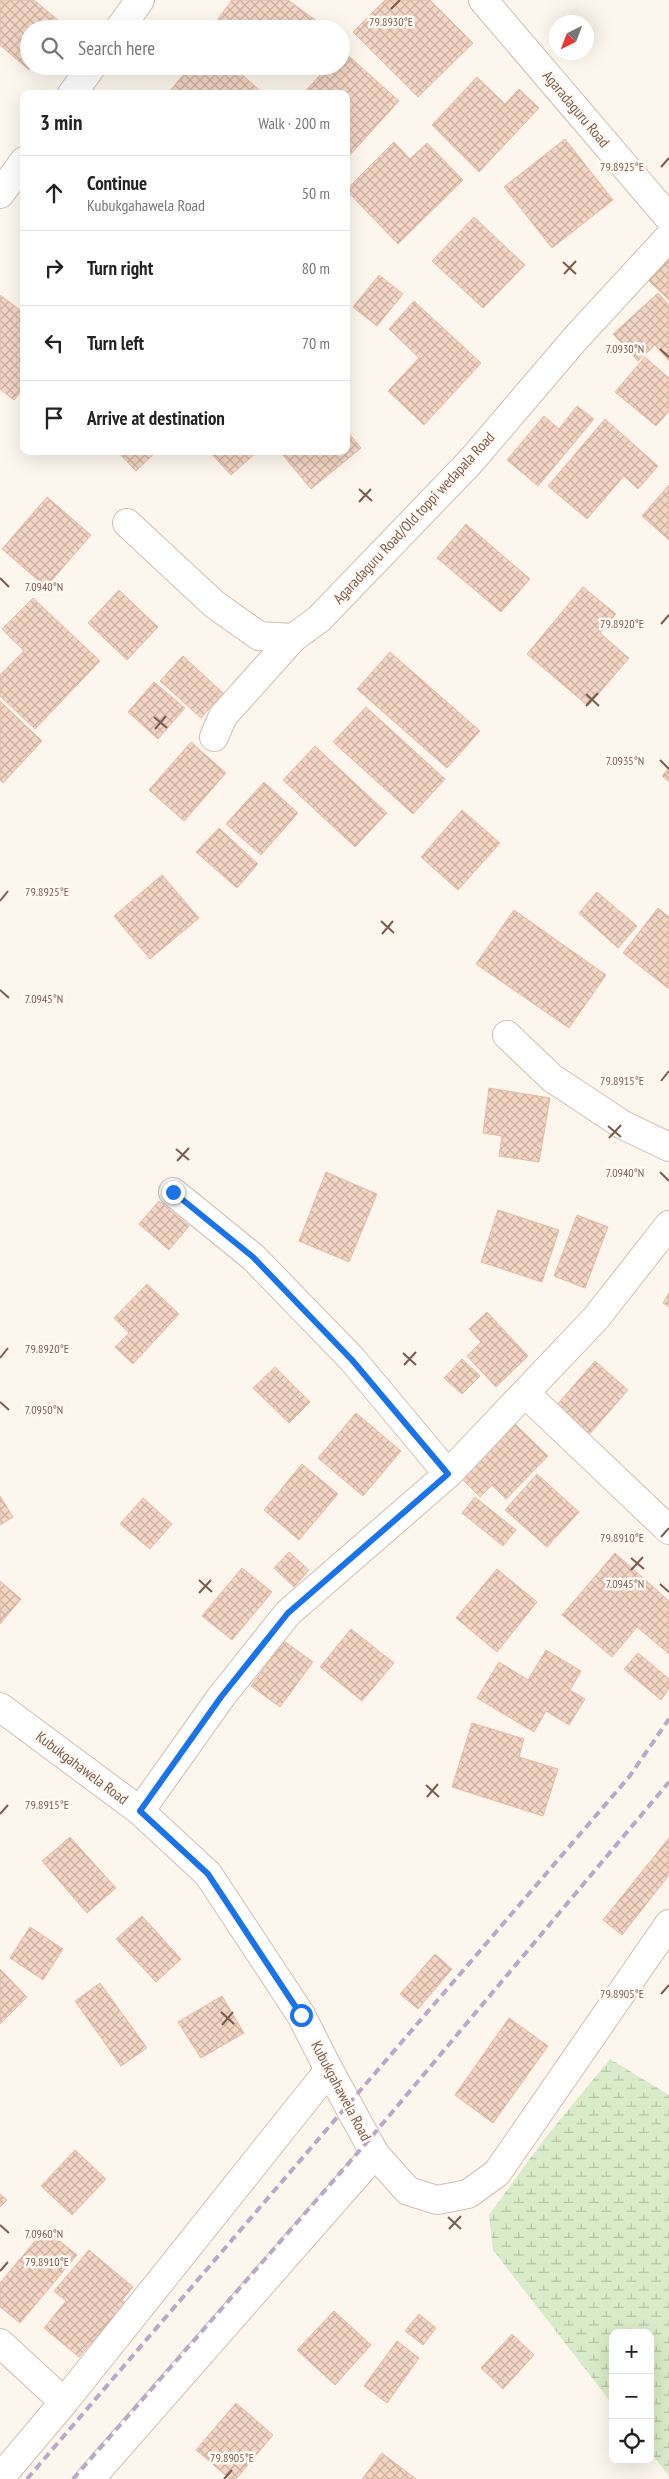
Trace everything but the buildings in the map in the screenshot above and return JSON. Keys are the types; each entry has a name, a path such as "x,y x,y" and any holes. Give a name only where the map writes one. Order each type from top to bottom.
{"street":[{"path":"126,20 140,0"},
{"name":"Agaradaguru Road","path":"483,0 669,218"},
{"path":"75,90 86,75"},
{"path":"0,194 20,166"},
{"name":"Agaradaguru Road/Old toppi wedapala Road","path":"214,737 223,716 293,638 319,619 471,461 575,339 669,237"},
{"path":"127,523 214,604 259,636 293,638"},
{"path":"508,1035 552,1078 623,1125 669,1147"},
{"path":"173,1192 253,1257 352,1360 448,1474"},
{"path":"140,1811 221,1697 288,1613 448,1474 596,1318 669,1225"},
{"path":"525,1393 669,1530"},
{"name":"Kubukgahawela Road","path":"0,1707 140,1811 208,1874 301,2015 375,2154 408,2190 437,2200 468,2194 497,2173 669,1924"},
{"path":"0,2478 64,2402 329,2070"},
{"path":"90,2479 375,2154"},
{"path":"0,2343 64,2402"}],"green space":[{"path":"610,2059 669,2095 669,2476 654,2457 654,2329 609,2329 609,2400 493,2250 489,2215 545,2138"}],"railway":[{"path":"27,2479 629,1777 669,1719"},
{"path":"73,2479 368,2141 669,1782"}],"route":[{"path":"173,1192 253,1257 352,1360 448,1474 288,1613 221,1697 140,1811 208,1874 301,2015"}]}
